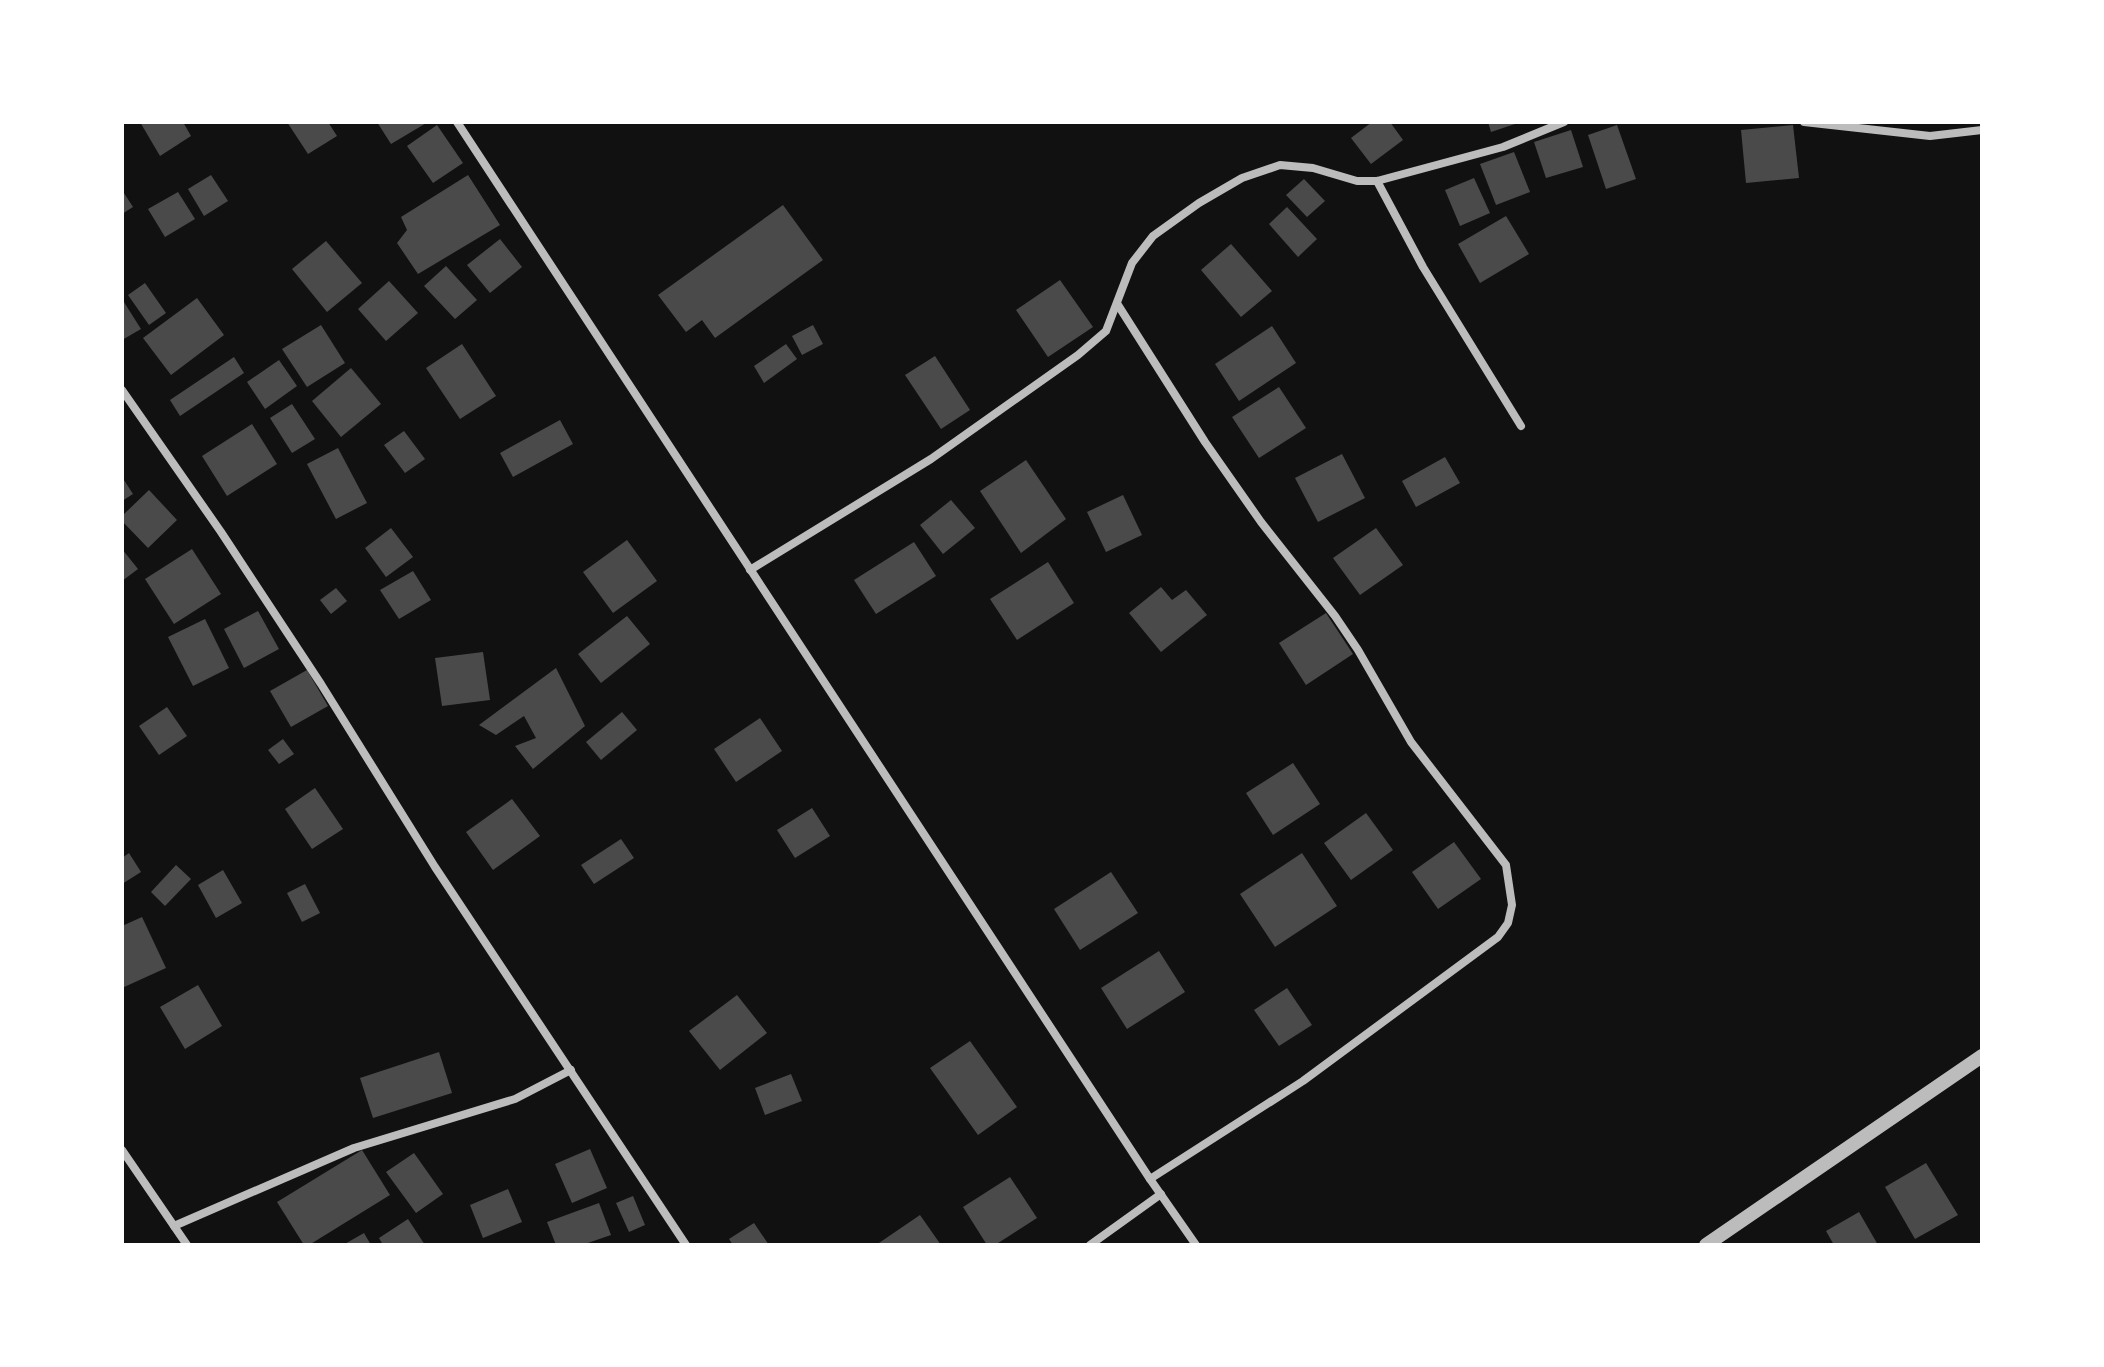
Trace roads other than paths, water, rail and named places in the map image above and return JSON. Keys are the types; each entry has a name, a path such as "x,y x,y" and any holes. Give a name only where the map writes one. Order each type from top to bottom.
{"street":[{"path":"457,122 1196,1245"},
{"path":"750,570 931,459 1078,355 1106,331 1132,263 1153,236 1199,203 1242,178 1280,165 1313,168 1357,181 1377,181 1503,147 1564,122"},
{"path":"1804,122 1930,136 1982,130"},
{"path":"1377,181 1423,267 1521,426"},
{"path":"1118,305 1205,442 1351,639 1411,742 1506,865 1512,905 1508,923 1498,937 1303,1081 1150,1179"},
{"path":"122,390 305,659 435,867 686,1245"},
{"path":"1706,1245 1982,1056"},
{"path":"174,1226 354,1148 515,1099 571,1070"},
{"path":"122,1150 126,1163 187,1245"},
{"path":"1090,1245 1161,1194"}]}
